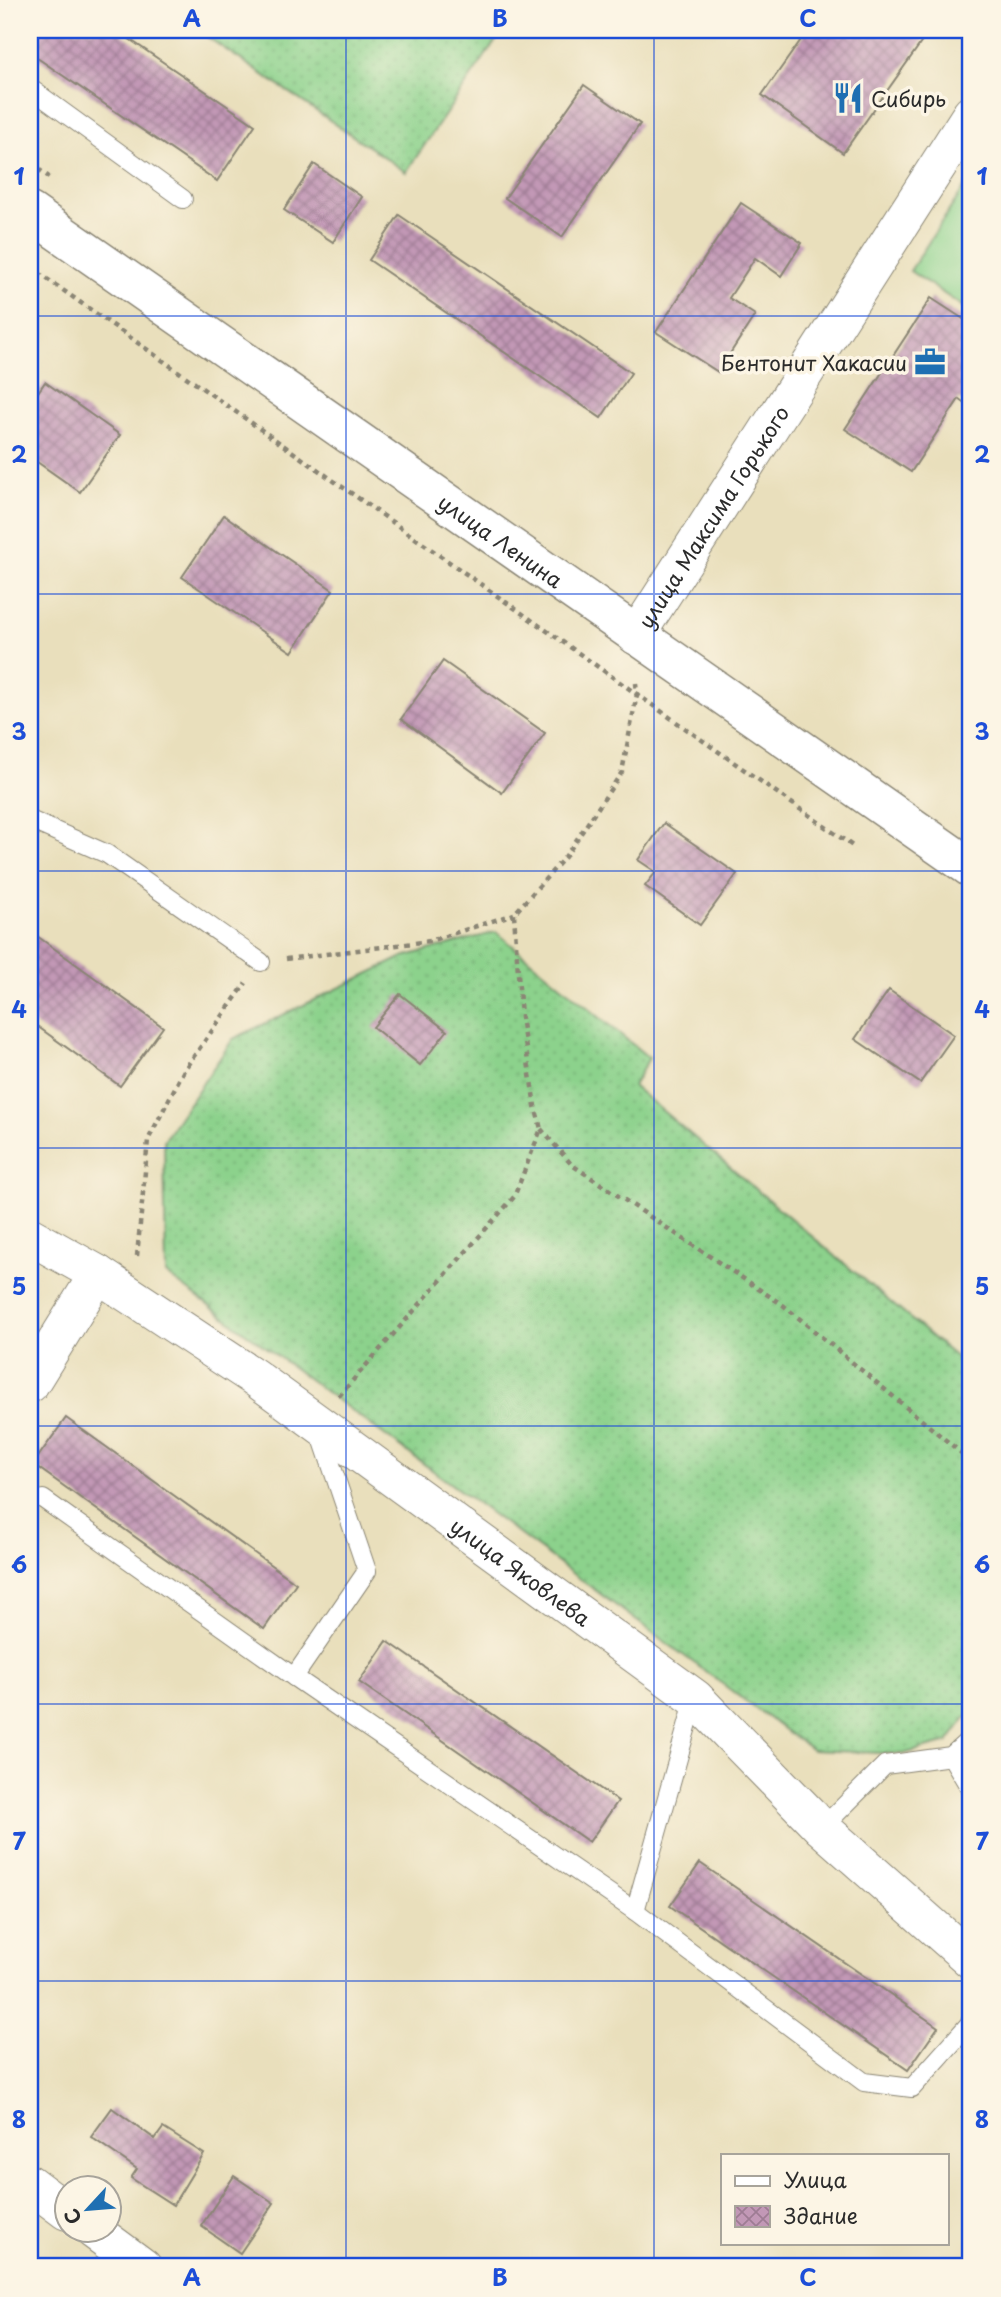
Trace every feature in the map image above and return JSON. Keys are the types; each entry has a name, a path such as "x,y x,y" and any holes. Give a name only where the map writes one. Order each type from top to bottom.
{"street":[{"name":"улица Максима Горького","path":"636,636 971,114"},
{"name":"улица Ленина","path":"30,212 971,868"},
{"name":"улица Яковлева","path":"30,1236 98,1274 254,1377 695,1698 822,1828 971,1960"},
{"path":"30,1384 98,1274"},
{"path":"30,2184 52,2200"},
{"path":"111,2244 143,2267"}],"lane":[{"path":"30,88 183,199"},
{"path":"30,820 107,854 261,962"},
{"path":"294,1677 367,1571 316,1422"},
{"path":"43,1499 294,1677 635,1911 864,2082 912,2088 971,2022"},
{"path":"635,1911 695,1698"},
{"path":"822,1828 885,1765 951,1756 971,1738"},
{"path":"951,1756 971,1790"}],"path":[{"path":"30,267 854,847"},
{"path":"134,1297 148,1140 184,1070 261,962 430,940 514,914 565,857 622,772 636,694 636,636"},
{"path":"514,914 521,1017 541,1129 572,1165 783,1306 971,1461"},
{"path":"316,1422 514,1197 541,1129"}],"green space":[{"path":"197,30 503,30 406,172"},
{"path":"971,177 971,312 910,271"},
{"path":"496,932 649,1058 633,1086 971,1370 971,1711 948,1742 903,1754 812,1750 166,1274 164,1140 233,1039 403,957"}],"building":[{"path":"30,30 116,30 255,125 217,181 30,53"},
{"path":"808,30 930,30 843,153 762,95"},
{"path":"584,85 640,124 562,237 505,198"},
{"path":"314,164 362,197 333,242 284,210"},
{"path":"741,203 802,243 781,276 755,258 729,298 755,315 718,372 656,332"},
{"path":"399,215 631,373 601,418 369,260"},
{"name":"Бентонит Хакасии","path":"931,298 971,324 971,408 959,399 911,472 845,429"},
{"path":"45,382 120,435 80,492 30,457 30,404"},
{"path":"224,515 333,590 292,652 182,577"},
{"path":"443,661 545,733 502,793 401,719"},
{"path":"664,823 737,874 700,925 645,886 656,872 638,860"},
{"path":"30,931 163,1027 120,1086 30,1021"},
{"path":"889,990 954,1035 920,1083 855,1039"},
{"path":"400,994 447,1031 420,1065 373,1027"},
{"path":"66,1418 296,1583 264,1629 33,1464"},
{"path":"387,1641 618,1801 589,1842 359,1682"},
{"path":"700,1863 938,2027 908,2070 670,1906"},
{"path":"112,2108 155,2139 163,2128 204,2154 173,2205 131,2178 137,2169 91,2137"},
{"path":"234,2176 274,2203 240,2253 201,2226"}],"place":[{"name":"Сибирь","path":"848,98"},
{"name":"Бентонит Хакасии","path":"930,362"}]}
